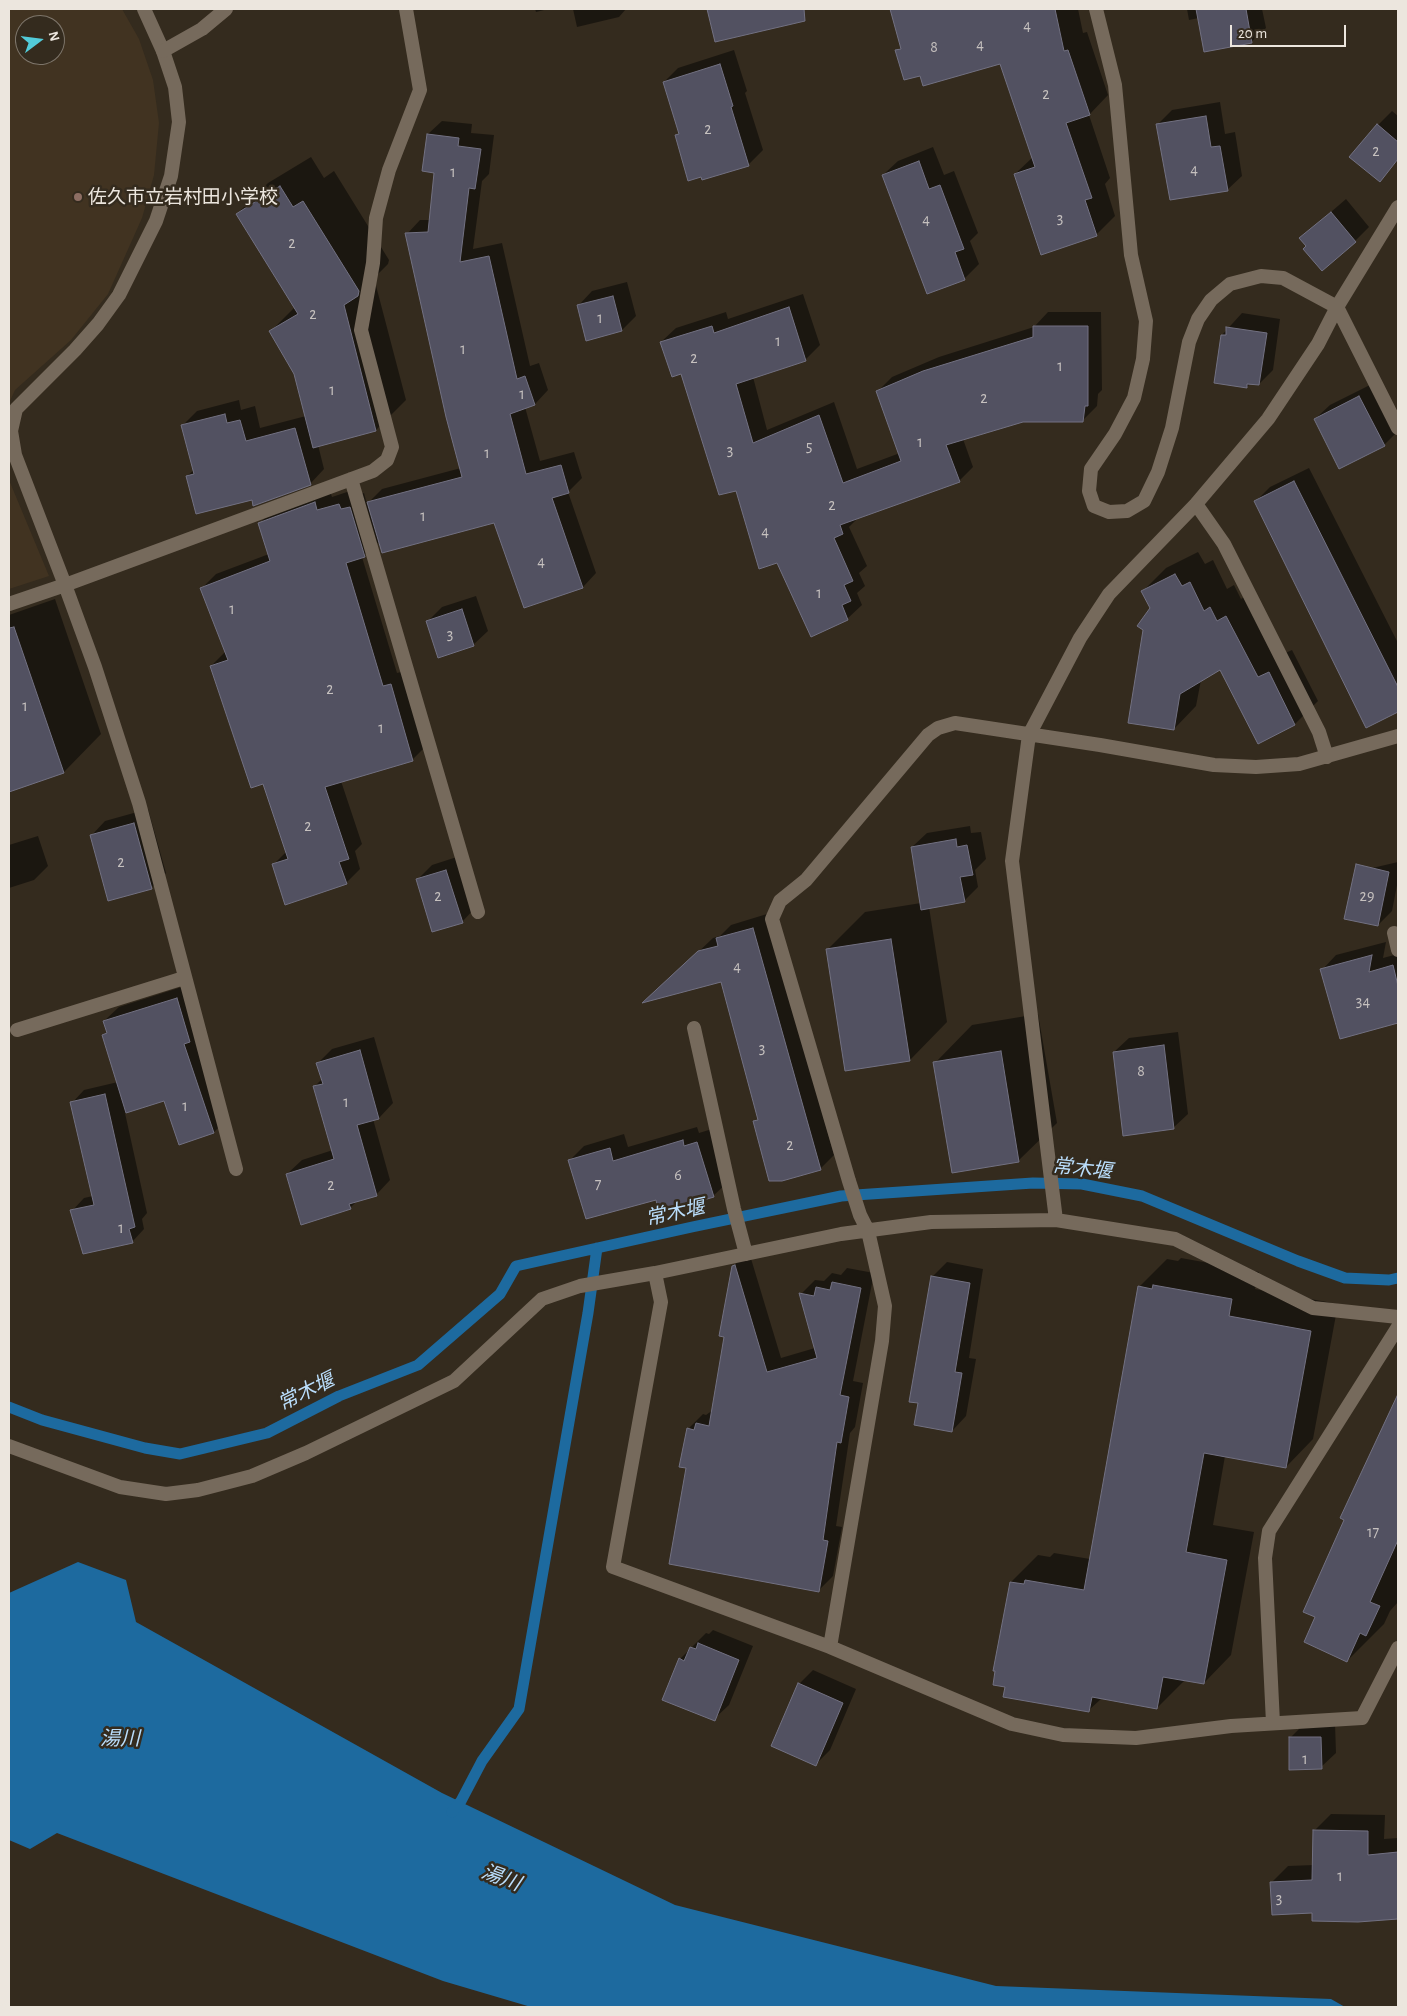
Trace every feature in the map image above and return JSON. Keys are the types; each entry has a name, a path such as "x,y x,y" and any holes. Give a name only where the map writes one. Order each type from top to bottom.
{"street":[{"path":"144,9 163,51 175,87 178,122 171,176 156,221 119,295 98,324 16,409 11,431 15,455 95,667 139,802 236,1169"},
{"path":"163,51 202,29 226,9"},
{"path":"9,604 373,471 388,460 392,447 361,330 373,264 376,218 389,170 420,90 406,9"},
{"path":"1096,9 1115,85 1132,255 1146,321 1142,359 1134,398 1115,434 1090,469 1089,491 1094,506 1109,512 1127,511 1144,501 1158,472 1172,428 1189,342 1198,318 1211,300 1230,284 1261,276 1283,278 1337,307 1398,428"},
{"path":"1056,1220 1012,861 1029,735 1080,638 1109,594 1196,504 1268,419 1318,344 1337,307 1398,206"},
{"path":"351,479 478,912"},
{"path":"1196,504 1224,544 1319,732 1327,757"},
{"path":"830,1646 882,1341 885,1306 868,1232 860,1215 849,1181 772,919 780,901 806,880 928,735 938,728 955,723 1214,765 1256,767 1299,764 1398,736"},
{"path":"1394,933 1398,950"},
{"path":"17,1030 184,978"},
{"path":"694,1028 734,1209 746,1254"},
{"path":"9,1446 120,1487 166,1494 198,1490 252,1476 358,1429 454,1381 542,1299 580,1286 655,1273 841,1234 868,1232 931,1222 1056,1220 1175,1240 1312,1308 1398,1317"},
{"path":"655,1273 661,1302 613,1567 830,1646 1012,1724 1063,1735 1136,1738 1231,1726 1362,1718 1398,1648"},
{"path":"1274,1723 1265,1558 1269,1531 1398,1327"}],"shaded area":[{"name":"佐久市立岩村田小学校","path":"9,9 122,9 139,39 153,80 159,123 154,175 142,218 108,294 71,340 15,390 9,403"},
{"path":"9,480 49,576 9,589"}],"water":[{"name":"湯川","path":"78,1562 126,1580 136,1622 442,1793 675,1905 996,1986 1331,1999 1345,2007 531,2007 443,1981 57,1833 30,1849 9,1840 9,1593"}],"building":[{"path":"707,9 804,9 805,21 715,42"},
{"path":"890,9 1055,9 1064,51 1068,50 1090,115 1066,123 1092,198 1085,200 1097,236 1041,255 1014,174 1035,167 1000,64 923,86 920,76 904,80 895,50 901,49"},
{"path":"1196,9 1246,9 1252,43 1204,52"},
{"path":"720,64 749,166 702,180 701,177 688,181 675,135 679,134 663,82"},
{"path":"1206,116 1211,147 1220,146 1228,191 1170,200 1156,124"},
{"path":"1377,124 1398,142 1398,159 1380,182 1349,157"},
{"path":"427,134 459,138 458,146 481,149 475,189 469,188 460,262 489,256 517,379 525,376 535,405 510,414 526,474 561,465 569,493 552,498 583,588 524,608 494,523 382,553 367,502 462,477 446,417 405,233 428,232 434,173 422,171"},
{"path":"919,161 929,189 940,185 964,249 955,252 965,280 927,294 882,175"},
{"path":"280,186 293,207 303,201 359,291 358,296 344,305 376,431 313,448 294,374 269,331 298,314 236,214"},
{"path":"1331,212 1356,242 1322,271 1303,249 1306,246 1299,238"},
{"path":"613,296 622,331 586,341 577,305"},
{"path":"789,307 806,361 736,384 753,443 819,415 843,483 901,461 876,391 923,371 1033,337 1033,326 1088,326 1088,406 1085,406 1083,422 1023,422 946,445 960,482 840,525 843,534 834,538 853,581 844,585 851,601 842,605 848,620 811,637 777,563 759,569 736,491 719,495 681,374 672,377 660,342 712,326 714,333"},
{"path":"1226,327 1267,333 1259,385 1247,384 1247,388 1214,383 1221,335 1226,335"},
{"path":"1359,396 1385,446 1339,469 1314,419"},
{"path":"225,414 227,423 240,420 246,441 295,428 311,485 253,506 252,500 196,514 186,476 194,474 181,425"},
{"path":"1294,481 1398,687 1398,712 1366,728 1254,501"},
{"path":"315,502 317,510 339,504 341,509 350,507 365,557 346,563 383,686 391,684 413,761 325,787 349,859 339,862 347,884 285,905 272,864 288,859 263,784 251,788 210,666 228,660 200,588 270,561 258,523"},
{"path":"1175,574 1182,586 1190,582 1204,611 1210,607 1217,621 1226,616 1258,677 1269,672 1295,725 1258,744 1220,670 1180,694 1174,730 1128,723 1143,630 1137,626 1150,608 1141,591"},
{"path":"462,609 474,646 438,658 426,621"},
{"path":"14,627 64,773 9,792 9,628"},
{"path":"134,823 152,889 108,901 90,835"},
{"path":"956,839 957,847 967,845 973,875 960,877 965,902 921,910 911,847"},
{"path":"1356,864 1389,872 1378,926 1344,919"},
{"path":"446,870 463,923 432,932 416,879"},
{"path":"753,928 821,1170 782,1181 769,1181 753,1121 758,1120 721,982 642,1003 698,951 718,946 716,938"},
{"path":"891,939 910,1061 845,1071 826,949"},
{"path":"1372,955 1369,972 1393,965 1398,986 1398,1023 1340,1039 1320,969"},
{"path":"177,998 190,1042 184,1044 214,1133 179,1145 164,1101 126,1113 102,1035 107,1033 103,1021"},
{"path":"1164,1045 1174,1129 1123,1136 1113,1052"},
{"path":"360,1050 379,1119 357,1125 377,1196 349,1204 351,1209 301,1225 286,1174 334,1159 313,1086 323,1084 316,1063"},
{"path":"1001,1051 1019,1162 952,1173 933,1062"},
{"path":"105,1094 135,1227 129,1229 133,1243 83,1254 70,1210 94,1205 70,1102"},
{"path":"683,1140 684,1146 697,1142 714,1197 659,1213 656,1200 586,1219 568,1160 610,1148 613,1161"},
{"path":"735,1265 767,1372 817,1358 799,1293 814,1296 816,1287 830,1290 832,1282 861,1288 840,1395 849,1397 841,1443 837,1442 823,1540 828,1541 819,1592 669,1564 686,1468 679,1467 687,1428 694,1430 696,1423 709,1426 724,1337 719,1336 732,1266"},
{"path":"931,1276 970,1283 955,1372 962,1373 952,1432 914,1425 918,1403 909,1402"},
{"path":"1153,1285 1232,1299 1229,1316 1311,1331 1286,1468 1204,1453 1186,1552 1227,1560 1204,1684 1163,1677 1157,1709 1092,1697 1089,1712 1003,1697 1005,1687 993,1685 995,1671 993,1671 1010,1582 1024,1584 1025,1580 1084,1590 1138,1286 1152,1289"},
{"path":"1398,1394 1398,1540 1370,1602 1380,1606 1366,1636 1360,1633 1347,1662 1304,1642 1315,1617 1303,1612 1344,1520 1340,1518"},
{"path":"698,1643 739,1660 715,1721 662,1700 679,1658 684,1661 690,1647 696,1649"},
{"path":"798,1683 843,1703 816,1766 771,1746"},
{"path":"1289,1737 1321,1737 1322,1769 1289,1770"},
{"path":"1313,1830 1368,1831 1368,1855 1398,1852 1398,1919 1358,1922 1312,1921 1312,1913 1272,1915 1270,1882 1312,1880"}],"waterway":[{"name":"常木堰","path":"9,1407 42,1420 145,1448 180,1454 267,1433 339,1396 418,1365 500,1294 516,1266 841,1196 1033,1183 1082,1184 1142,1196 1298,1261 1345,1278 1389,1280 1398,1278"},
{"path":"452,1812 461,1801 482,1761 519,1709 588,1313 597,1248"}],"place":[{"name":"佐久市立岩村田小学校","path":"78,197"}]}
